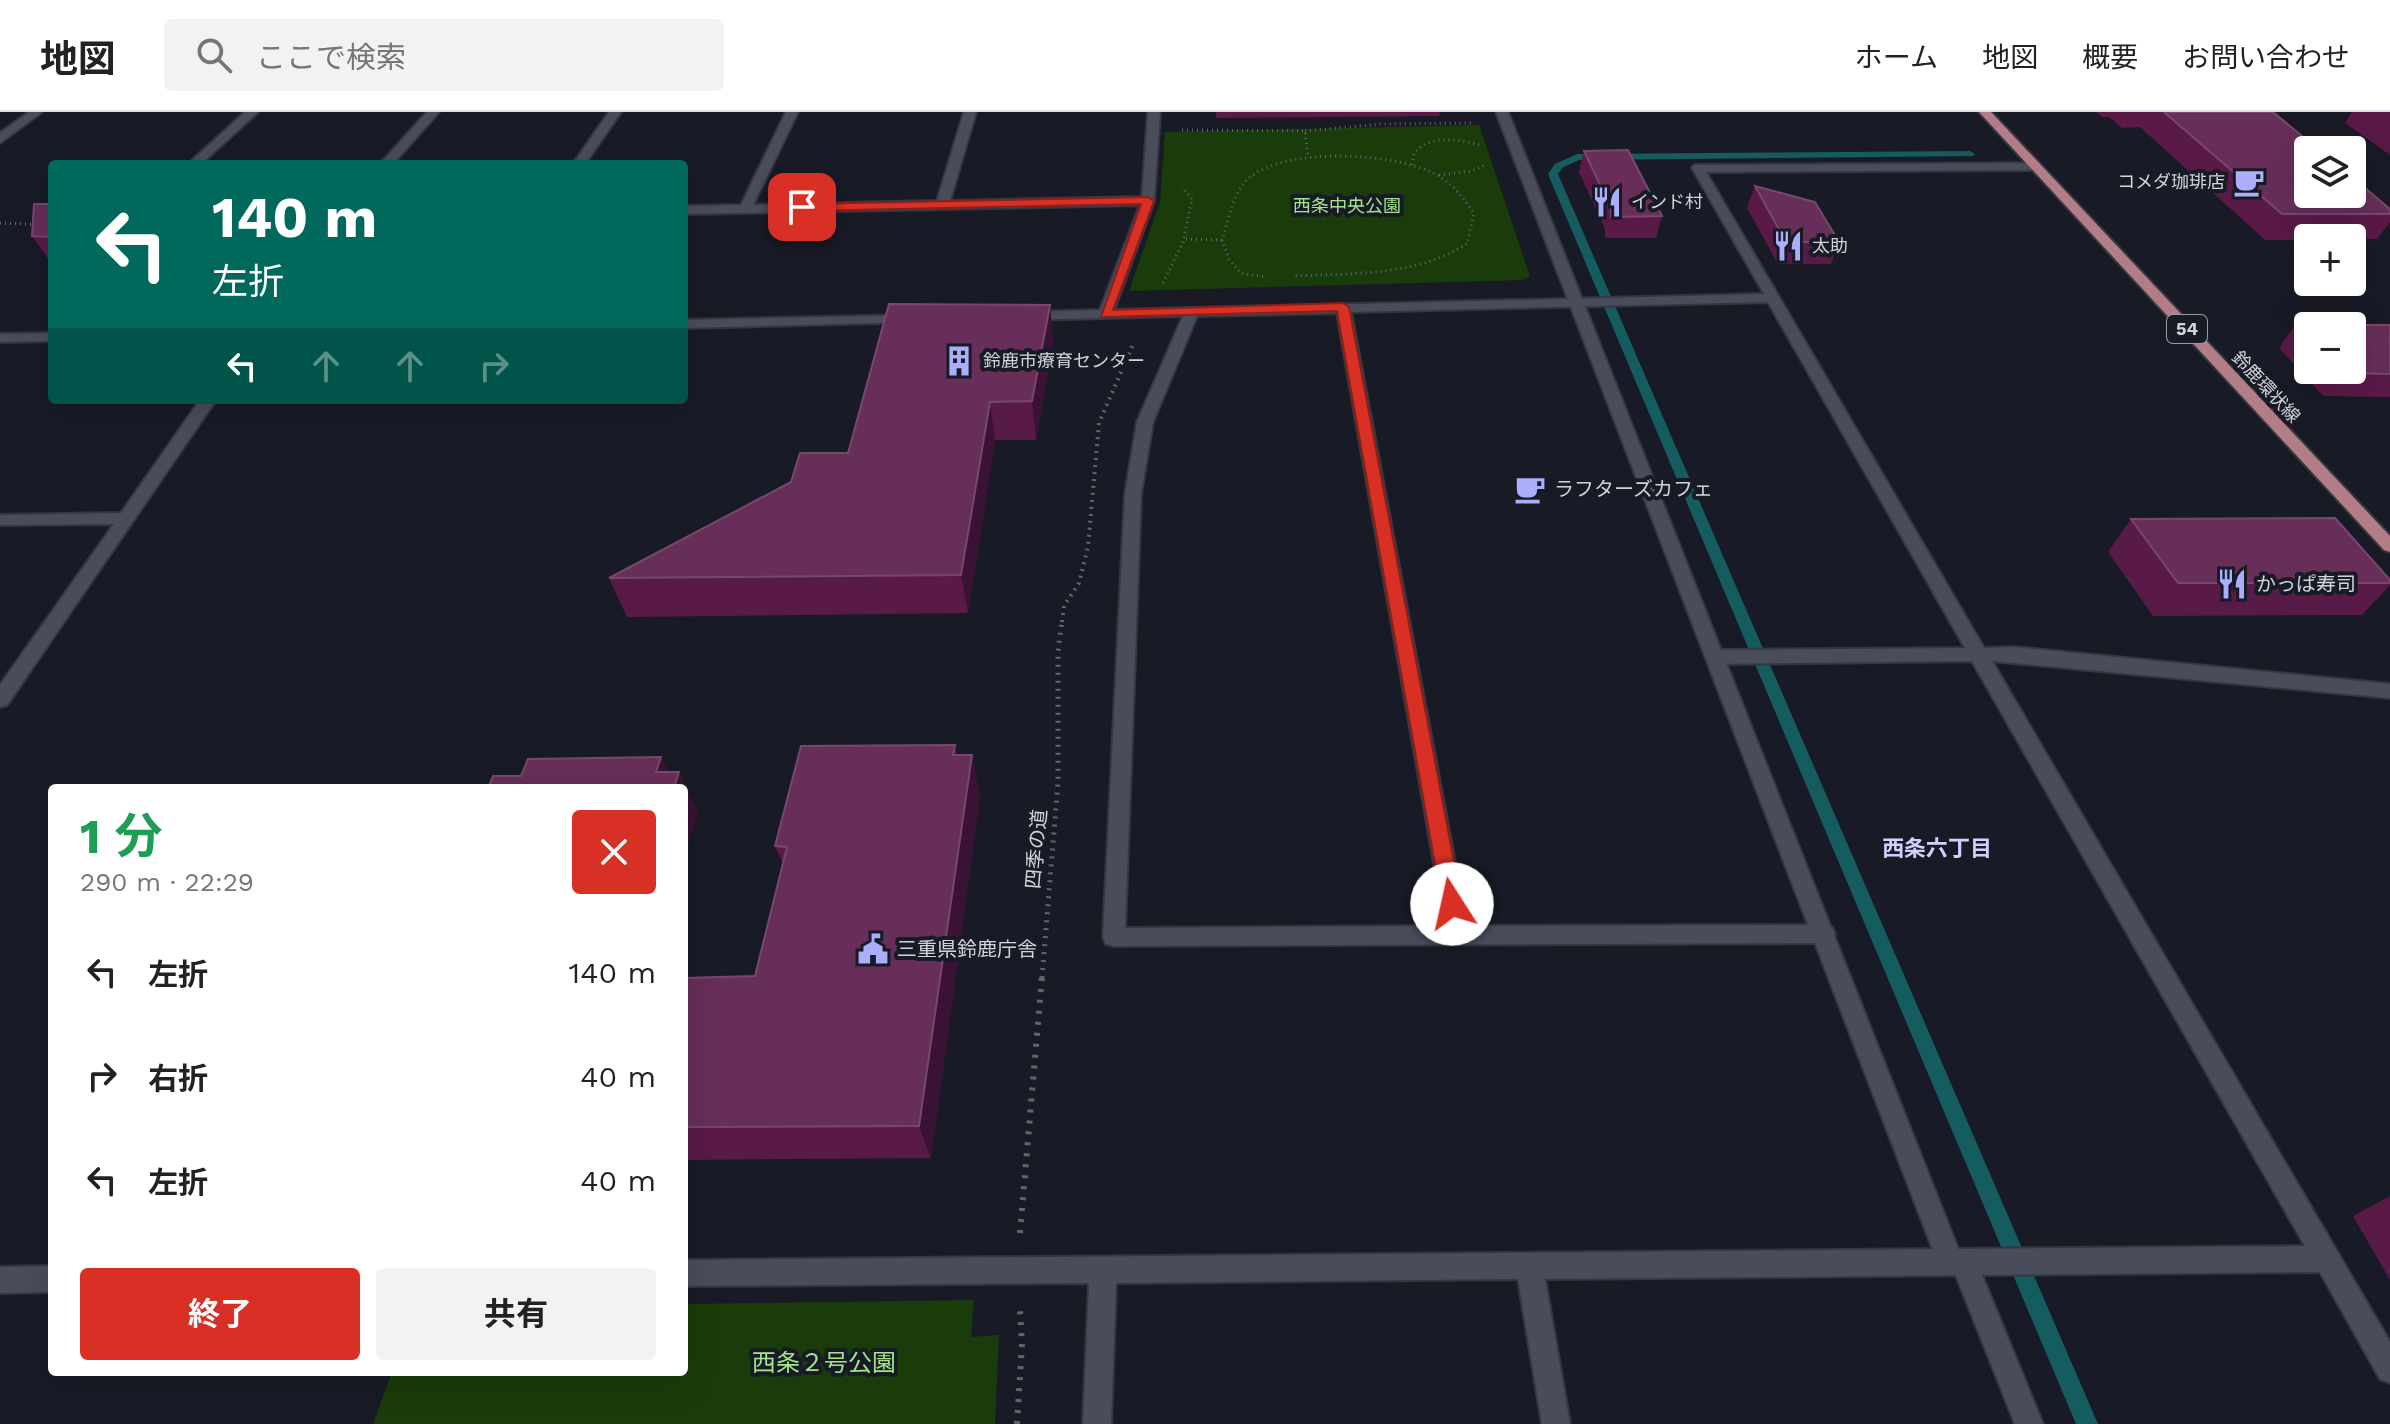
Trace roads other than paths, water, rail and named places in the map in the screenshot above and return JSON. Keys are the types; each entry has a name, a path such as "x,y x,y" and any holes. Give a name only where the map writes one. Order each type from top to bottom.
{"main road":[{"name":"鈴鹿環状線","path":"1985,112 2390,546"}],"street":[{"path":"0,139 36,112"},
{"path":"198,160 252,112"},
{"path":"390,160 433,112"},
{"path":"582,160 615,112"},
{"path":"745,209 792,112"},
{"path":"943,204 970,112"},
{"path":"1105,314 1148,201 1154,112"},
{"path":"1502,112 1721,657 1824,934 1957,1262 2029,1424"},
{"path":"2034,166 1698,168 2390,1369"},
{"path":"688,210 1148,201"},
{"path":"1012,316 1771,298"},
{"path":"1343,307 1458,936"},
{"path":"1193,310 1145,422 1133,494 1114,937 1824,934"},
{"path":"688,324 934,318"},
{"path":"0,338 48,337"},
{"path":"0,700 205,404"},
{"path":"0,520 126,518"},
{"path":"1721,657 1977,654 2390,691"},
{"path":"688,1273 2327,1259"},
{"path":"1529,1264 1556,1424"},
{"path":"1097,1424 1103,1269"},
{"path":"0,1280 48,1279"}],"waterway":[{"path":"1970,154 1577,157 1558,166 1553,174 2087,1424"}],"place":[{"name":"コメダ珈琲店","path":"2249,182"},
{"name":"インド村","path":"1607,202"},
{"name":"太助","path":"1788,246"},
{"name":"鈴鹿市療育センター","path":"959,361"},
{"name":"ラフターズカフェ","path":"1530,489"},
{"name":"かっぱ寿司","path":"2232,584"},
{"name":"三重県鈴鹿庁舎","path":"873,949"}],"district":[{"name":"西条六丁目","path":"1937,848"}],"park label":[{"name":"西条中央公園","path":"1347,206"},
{"name":"西条２号公園","path":"824,1363"}]}
